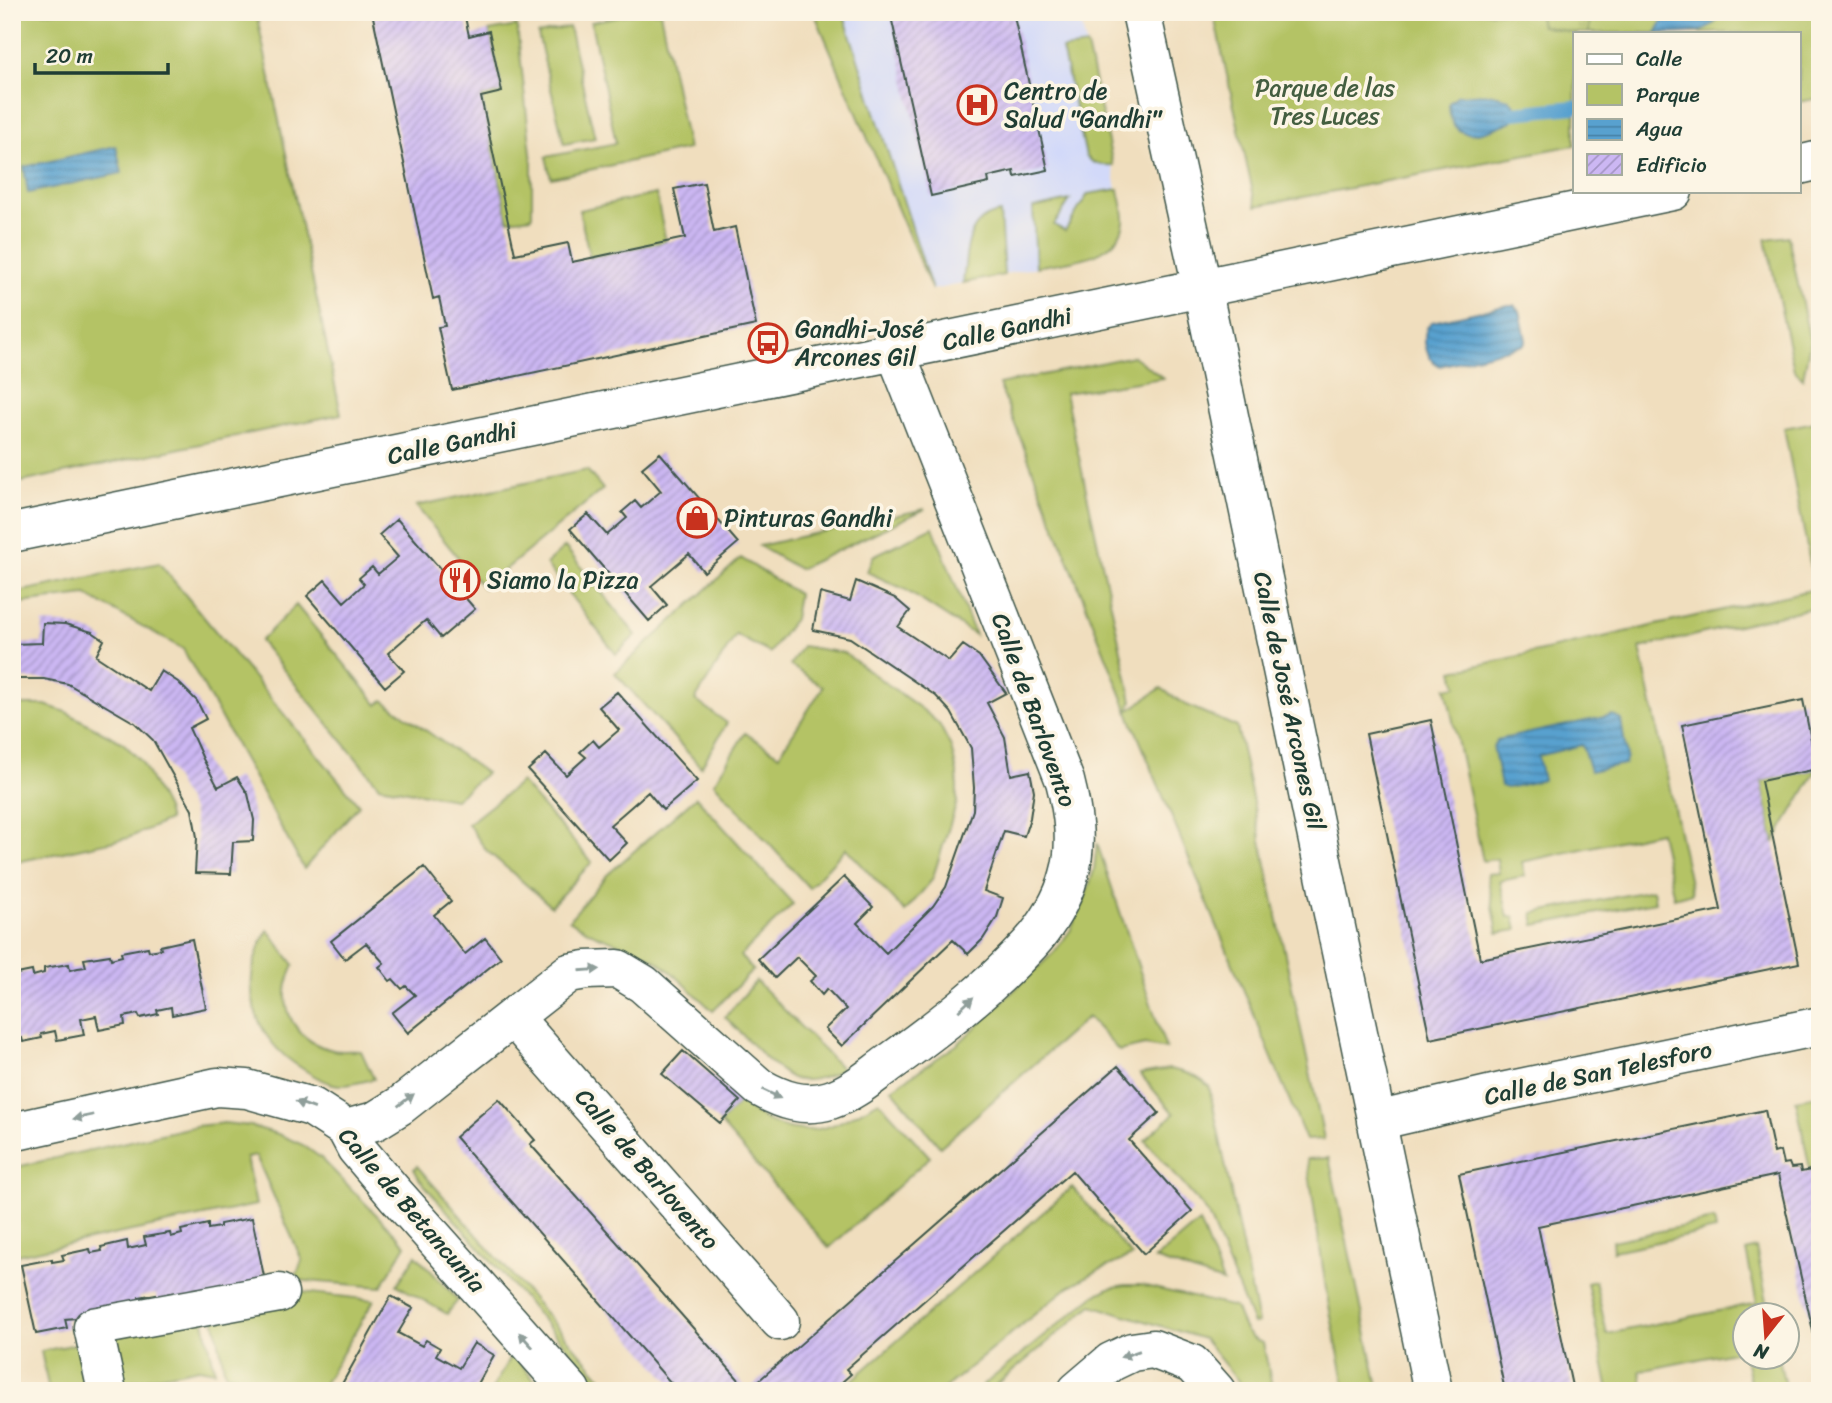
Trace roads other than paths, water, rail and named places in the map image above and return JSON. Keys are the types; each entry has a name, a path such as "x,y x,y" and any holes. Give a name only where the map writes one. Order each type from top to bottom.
{"street":[{"name":"Calle de José Arcones Gil","path":"1141,12 1202,287 1433,1391"},
{"path":"1800,165 1820,160"},
{"name":"Calle Gandhi","path":"12,533 1668,192"},
{"name":"Calle de Barlovento","path":"346,1129 375,1121 401,1105 569,973 586,970 618,969 643,984 760,1087 778,1098 799,1104 829,1100 853,1089 948,1021 1031,943 1048,920 1069,876 1074,845 1073,813 1065,781 896,353"},
{"name":"Calle de Barlovento","path":"513,1017 780,1321"},
{"name":"Calle de San Telesforo","path":"1376,1121 1506,1091 1820,1026"},
{"name":"Calle de Betancunia","path":"12,1132 217,1087 247,1089 312,1107 346,1129 356,1148 387,1185 571,1391"},
{"path":"134,1391 133,1386 108,1391 93,1327 279,1293"},
{"path":"1077,1391 1111,1362 1132,1352 1153,1349 1204,1378"}],"water":[{"path":"1668,12 1721,12 1717,21 1702,31 1657,32"},
{"path":"1490,94 1509,99 1515,106 1512,121 1490,130 1470,133 1462,132 1455,126 1449,103 1458,95"},
{"path":"116,146 122,173 28,193 24,167"},
{"path":"1515,305 1520,311 1526,340 1524,345 1440,366 1427,352 1426,332 1432,322"},
{"path":"1613,715 1621,720 1627,757 1625,764 1590,771 1582,745 1538,756 1543,780 1507,788 1501,786 1493,747 1497,740"}],"waterway":[{"path":"1514,113 1573,107"}],"place":[{"name":"Centro de Salud \"Gandhi\"","path":"977,105"},
{"name":"Gandhi-José Arcones Gil","path":"768,343"},
{"name":"Pinturas Gandhi","path":"697,518"},
{"name":"Siamo la Pizza","path":"460,580"}],"park label":[{"name":"Parque de las Tres Luces","path":"1325,102"}]}
